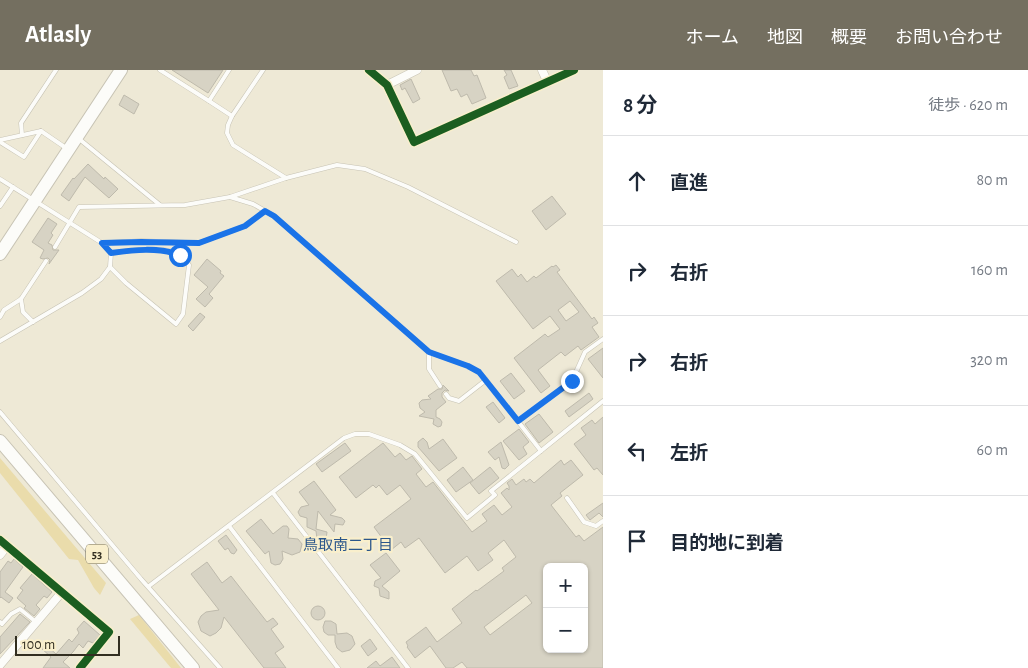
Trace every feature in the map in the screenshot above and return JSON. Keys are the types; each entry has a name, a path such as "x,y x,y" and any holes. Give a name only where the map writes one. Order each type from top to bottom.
{"main road":[{"path":"0,254 121,70"},
{"name":"53","path":"0,441 193,668"}],"street":[{"path":"370,70 386,85 414,142 574,70"},
{"path":"386,85 417,70"},
{"path":"542,70 548,83"},
{"path":"0,540 109,632 80,668"},
{"path":"0,555 7,546"},
{"path":"0,666 62,592"}],"lane":[{"path":"22,135 21,123 56,70"},
{"path":"160,70 232,116"},
{"path":"209,101 229,70"},
{"path":"263,70 232,116 228,124 227,133 234,145 286,178"},
{"path":"0,141 24,157 42,131"},
{"path":"0,141 42,131 68,150"},
{"path":"77,137 104,157 160,205"},
{"path":"55,248 79,207 185,205 230,196 286,178 336,165 365,169 408,187 516,242"},
{"path":"0,179 102,243 111,253 110,267 102,279 82,293 0,341"},
{"path":"0,206 12,187"},
{"path":"230,196 253,204 274,216 429,352 479,372 541,451"},
{"path":"102,243 199,243 245,226 265,211"},
{"path":"110,267 126,283 176,324 183,314 190,265 180,255 167,250 138,250 111,253"},
{"path":"0,317 4,310 21,299 46,262"},
{"path":"21,299 23,312 33,322"},
{"path":"518,421 572,381 585,352 603,339"},
{"path":"429,352 429,369 440,386"},
{"path":"446,394 450,398 459,401 486,380"},
{"path":"149,586 344,438 355,434 368,434 400,445 416,454 467,518 495,496 491,490 603,401"},
{"path":"0,412 141,579 220,668"},
{"path":"273,492 408,668"},
{"path":"567,498 584,522 596,526 603,521"},
{"path":"229,526 338,668"},
{"path":"0,622 2,624 11,614 20,609 36,622"}],"shaded area":[{"path":"0,458 106,583 100,595 78,560 69,559 0,473"},
{"path":"139,615 181,668 171,668 130,619"}],"building":[{"path":"172,70 223,70 208,93"},
{"path":"442,70 471,70 474,76 477,75 486,98 472,104 467,94 461,97 457,89 451,91"},
{"path":"504,70 511,70 518,86 509,89 504,77 507,75"},
{"path":"411,79 420,99 413,103 405,88 402,90 400,85"},
{"path":"124,95 139,104 134,114 119,105"},
{"path":"88,164 118,189 109,198 85,177 69,201 61,195 73,178"},
{"path":"552,196 566,214 546,230 532,211"},
{"path":"48,218 57,224 51,233 53,235 48,243 52,245 53,250 59,250 49,264 50,260 48,258 40,258 44,250 32,242"},
{"path":"207,259 224,276 209,294 213,298 205,307 196,299 208,287 194,275"},
{"path":"556,265 560,270 557,272 592,319 594,317 598,323 592,327 599,337 581,350 578,346 565,356 561,352 538,370 550,386 541,393 514,358 545,334 548,337 560,329 550,316 533,329 496,281 512,269 518,277 521,274 527,282 534,276 536,278","holes":["570,301 579,312 566,321 558,310"]},
{"path":"200,313 205,317 193,331 188,326"},
{"path":"603,348 603,378 588,359"},
{"path":"511,373 525,391 514,399 500,381"},
{"path":"443,385 449,391 445,390 442,393 442,397 446,402 436,410 436,417 442,422 441,426 438,427 433,424 434,419 419,416 425,412 420,408 419,403 422,400 431,399 428,396 438,389 442,389"},
{"path":"589,393 593,399 569,417 565,411"},
{"path":"493,402 505,418 499,423 486,407"},
{"path":"539,414 553,432 539,443 525,424"},
{"path":"603,417 603,475 597,468 594,470 574,444 586,435 581,428 592,420 595,424"},
{"path":"519,429 529,442 523,447 527,454 519,460 503,441"},
{"path":"423,438 427,442 429,449 443,439 457,458 439,471 418,447 418,442"},
{"path":"501,442 509,465 505,469 502,468 499,457 495,460 488,452"},
{"path":"345,443 351,451 322,472 316,464"},
{"path":"383,443 395,457 400,453 406,460 412,456 422,469 416,474 426,487 433,482 472,532 487,521 482,514 494,505 502,515 512,507 501,493 507,488 509,490 507,483 512,479 516,485 524,479 526,482 530,479 534,483 561,460 564,465 571,460 583,475 560,493 562,496 551,505 576,537 579,535 584,541 603,527 603,668 467,668 462,662 453,668 446,668 430,646 415,658 407,647 406,642 426,627 437,642 462,623 452,609 504,571 502,568 516,557 504,540 488,553 493,560 478,571 467,556 445,573 419,538 405,548 401,542 391,550 374,527 411,499 400,485 387,495 379,485 376,488 373,485 356,498 339,477","holes":["526,595 532,603 490,635 484,627"]},
{"path":"463,467 473,480 456,492 447,480"},
{"path":"490,467 499,478 479,494 470,483"},
{"path":"314,481 336,510 330,515 342,518 345,521 343,525 335,524 334,532 318,511 316,529 327,532 326,539 321,541 317,539 316,531 307,527 307,518 300,516 298,512 301,507 309,505 299,492"},
{"path":"603,503 603,517 599,513 590,520 586,515"},
{"path":"261,519 273,534 283,526 287,526 289,529 288,538 298,539 302,544 300,552 292,555 282,551 283,559 280,564 275,565 271,563 269,551 265,554 246,531"},
{"path":"226,535 237,550 234,554 228,548 225,550 218,541"},
{"path":"386,553 400,571 382,586 389,592 389,599 380,596 379,588 374,586 375,581 381,578 370,565"},
{"path":"14,559 23,567 5,592 13,598 9,603 0,598 0,572 8,561 11,563"},
{"path":"207,562 222,583 231,576 267,622 273,618 278,624 271,629 284,647 275,653 286,668 264,668 224,617 221,628 216,633 210,636 201,631 198,622 201,616 206,612 219,610 191,574"},
{"path":"32,574 52,592 47,598 44,596 36,605 40,609 34,616 24,608 26,606 17,598 23,590 20,588"},
{"path":"318,606 323,608 325,613 323,618 318,620 313,618 311,613 313,608"},
{"path":"20,614 30,622 0,654 0,637"},
{"path":"84,621 100,635 93,643 88,641 83,648 79,644 63,662 70,668 43,668 51,657 41,648 45,644 56,654 69,639 72,642 79,633 77,629"},
{"path":"325,621 331,621 336,624 337,634 347,633 352,636 355,644 350,650 342,652 337,648 335,635 328,635 324,632"},
{"path":"370,639 377,649 368,656 361,646"},
{"path":"392,657 400,668 367,668 376,661 380,666"}],"cycle path":[{"path":"369,70 387,85 414,142 574,70"},
{"path":"0,540 109,632 80,668"}],"district":[{"name":"鳥取南二丁目","path":"348,545"}],"route":[{"path":"180,255 167,250 138,250 111,253 102,243 199,243 245,226 257,219 265,211 274,216 429,352 479,372 518,421 572,381"}]}
